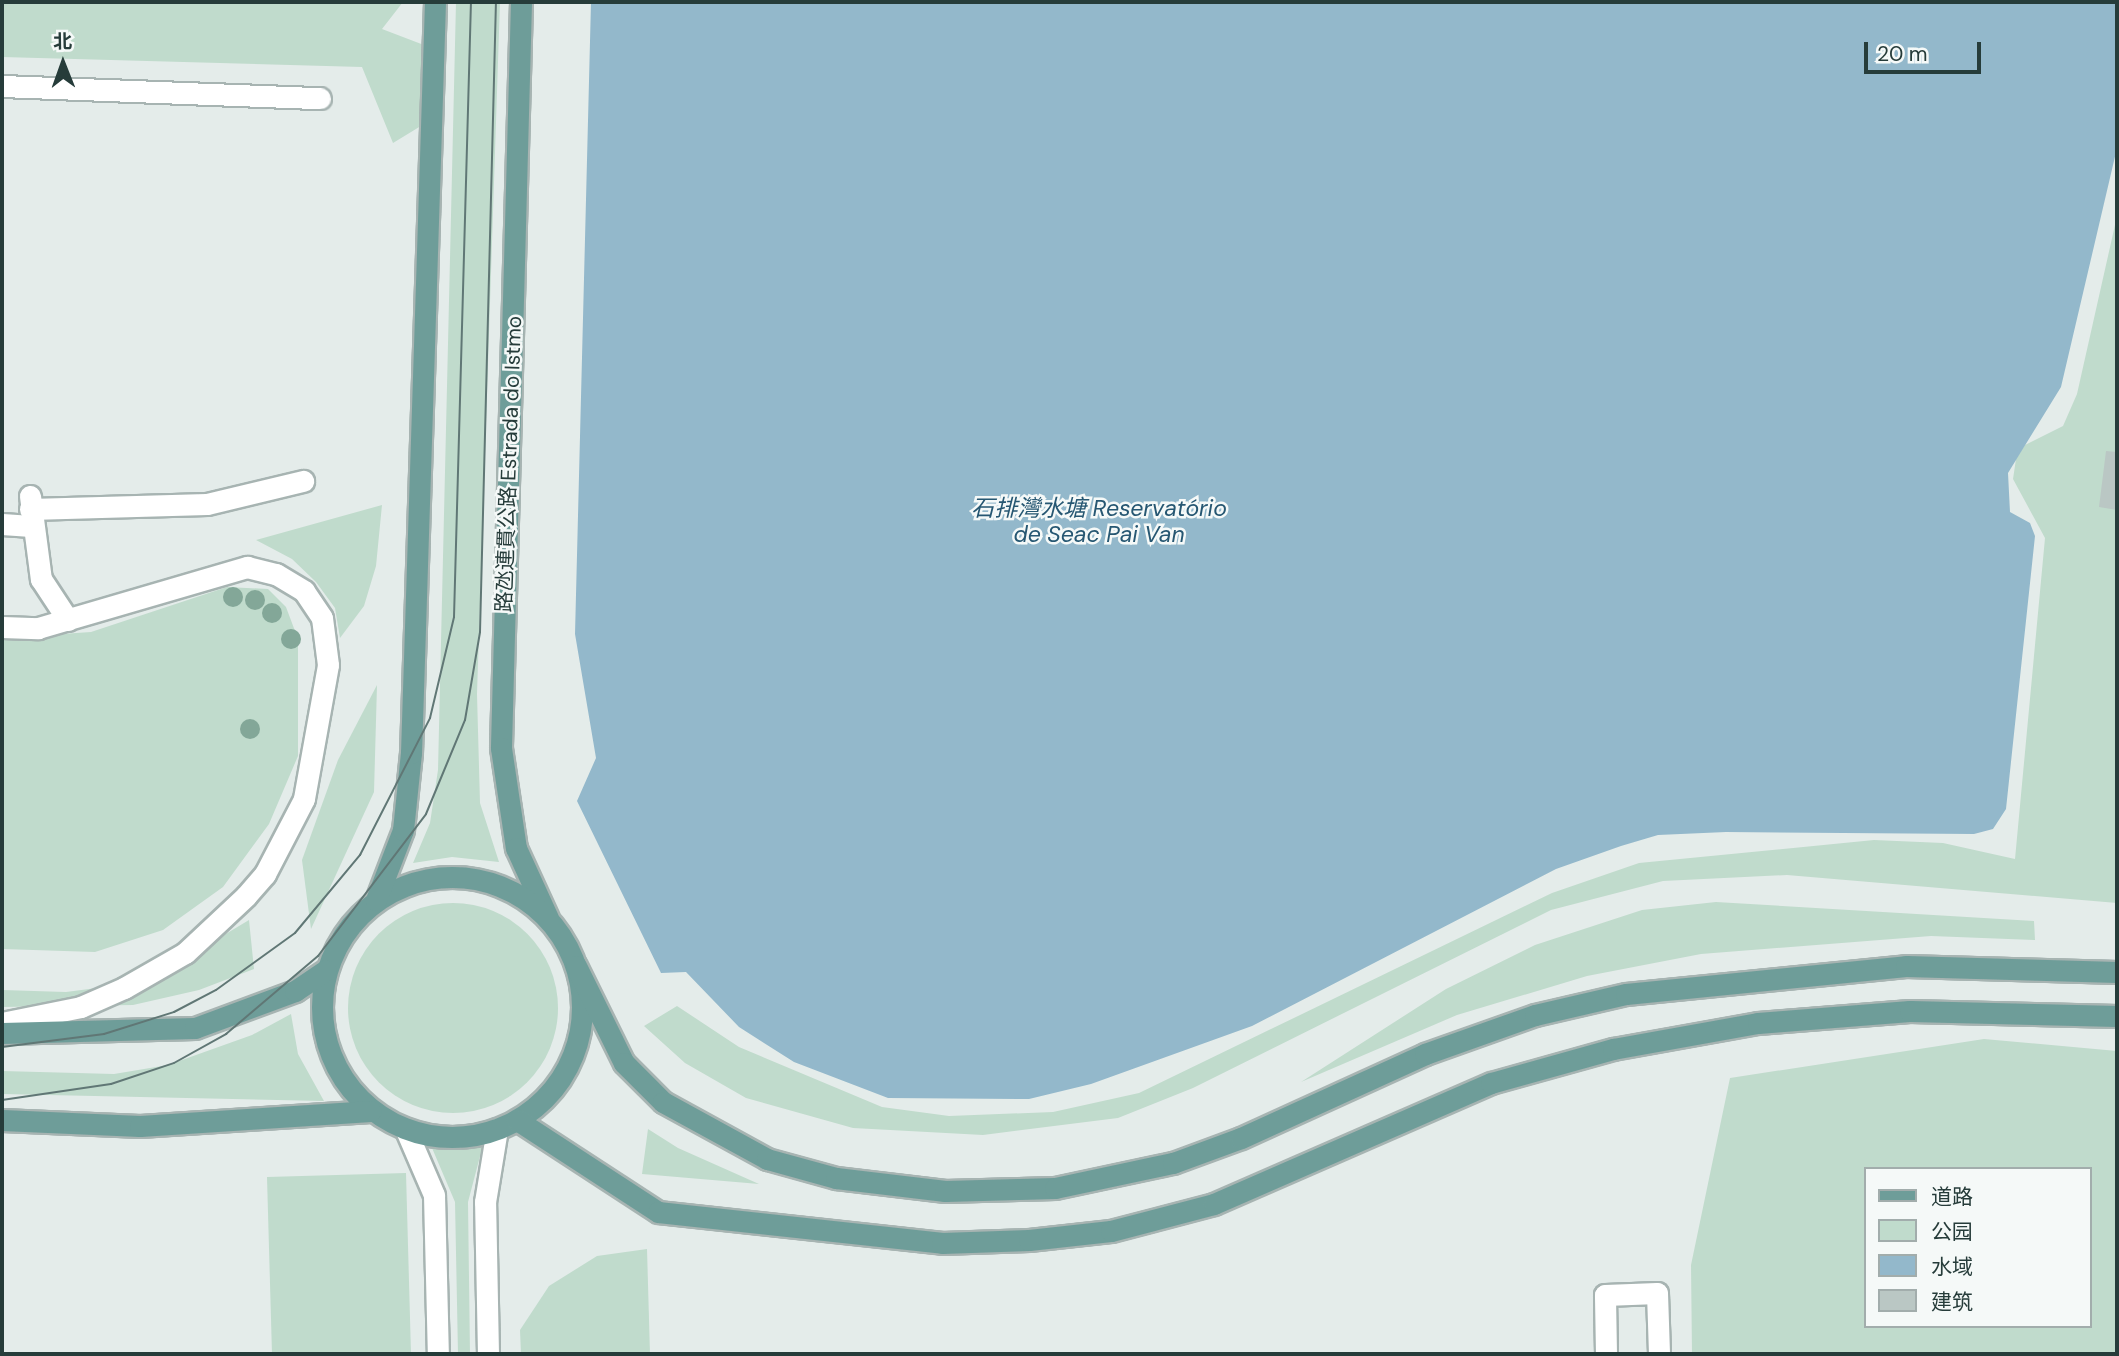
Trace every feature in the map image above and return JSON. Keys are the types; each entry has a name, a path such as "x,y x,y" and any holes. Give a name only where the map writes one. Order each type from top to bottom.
{"main road":[{"path":"376,900 403,830 411,752 435,2"},
{"name":"路氹連貫公路 Estrada do Istmo","path":"521,2 501,748 516,848 548,918"},
{"path":"576,965 583,1001 571,1058 546,1098 517,1120 497,1129 436,1137 407,1130 372,1111 334,1066 323,1035 326,970 345,931 376,900 410,883 472,879 519,895 548,918 576,965 624,1063 663,1102 767,1159 836,1178 945,1191 1055,1188 1173,1163 1241,1139 1425,1054 1535,1015 1626,993 1906,966 2117,972"},
{"path":"2,1032 195,1028 295,991 326,970"},
{"path":"517,1120 658,1212 942,1243 1029,1240 1111,1231 1214,1203 1491,1083 1613,1049 1758,1023 1910,1011 2117,1016"},
{"path":"2,1120 140,1126 372,1111"}],"street":[{"path":"2,86 320,98"},
{"path":"2,524 31,510 206,504 303,481"},
{"path":"31,510 41,579 68,620"},
{"path":"2,627 68,620 213,572 247,567 276,574 304,591 322,618 328,665 317,757 304,799 265,874 210,932 103,998 2,1023"},
{"path":"488,1354 485,1202 497,1129"},
{"path":"407,1130 434,1195 438,1354"},
{"path":"1606,1354 1605,1294 1657,1293 1659,1354"}],"green space":[{"path":"2,2 403,2 382,29 437,50 434,118 393,143 362,67 2,57"},
{"path":"456,2 500,2 477,694 480,803 499,862 452,857 413,863 430,823 438,770"},
{"path":"2117,216 2117,903 1787,875 1663,881 1551,910 1193,1088 1118,1118 983,1135 853,1128 746,1098 685,1063 644,1026 677,1006 739,1047 882,1107 949,1116 1053,1112 1139,1093 1552,893 1639,863 1874,840 1943,843 2015,859 2045,538 2013,479 2016,459 2025,445 2063,426 2077,394"},
{"path":"382,505 376,566 364,606 340,638 335,608 316,582 292,559 256,540"},
{"path":"227,587 268,589 286,607 298,639 298,756 269,824 223,887 163,930 95,952 2,949 2,638 91,632"},
{"path":"377,685 374,792 311,929 302,860 338,760"},
{"path":"1716,902 2034,921 2035,940 1931,936 1701,954 1587,976 1457,1015 1301,1082 1446,989 1535,945 1642,910"},
{"path":"453,903 493,911 527,934 550,968 558,1008 550,1048 527,1082 493,1105 453,1113 413,1105 379,1082 356,1048 348,1008 356,968 379,934 413,911"},
{"path":"249,920 254,969 199,990 133,1005 2,1007 2,990 66,992 120,985 174,965"},
{"path":"291,1014 298,1054 324,1101 2,1094 2,1071 114,1074 168,1065 252,1035"},
{"path":"1984,1039 2117,1051 2117,1354 1692,1354 1691,1265 1730,1078"},
{"path":"648,1129 678,1148 759,1184 642,1174"},
{"path":"483,1145 468,1202 470,1354 458,1354 455,1202 432,1148"},
{"path":"406,1173 411,1354 272,1354 267,1177"},
{"path":"647,1249 650,1354 521,1354 520,1330 549,1286 597,1256"}],"water":[{"name":"石排灣水塘 Reservatório de Seac Pai Van","path":"591,2 2117,2 2117,148 2061,387 2008,473 2010,512 2030,523 2035,536 2006,809 1993,829 1974,834 1726,832 1658,835 1556,869 1252,1026 1091,1084 1029,1099 888,1098 794,1062 739,1027 686,972 661,973 577,801 596,758 575,634"}],"building":[{"path":"2106,451 2117,452 2117,510 2099,507"}],"tram line":[{"path":"2,1047 104,1034 174,1012 216,990 295,933 360,855 430,718 454,617 471,2"},
{"path":"2,1100 111,1084 174,1063 226,1034 318,956 426,814 465,720 480,632 496,2"}]}
